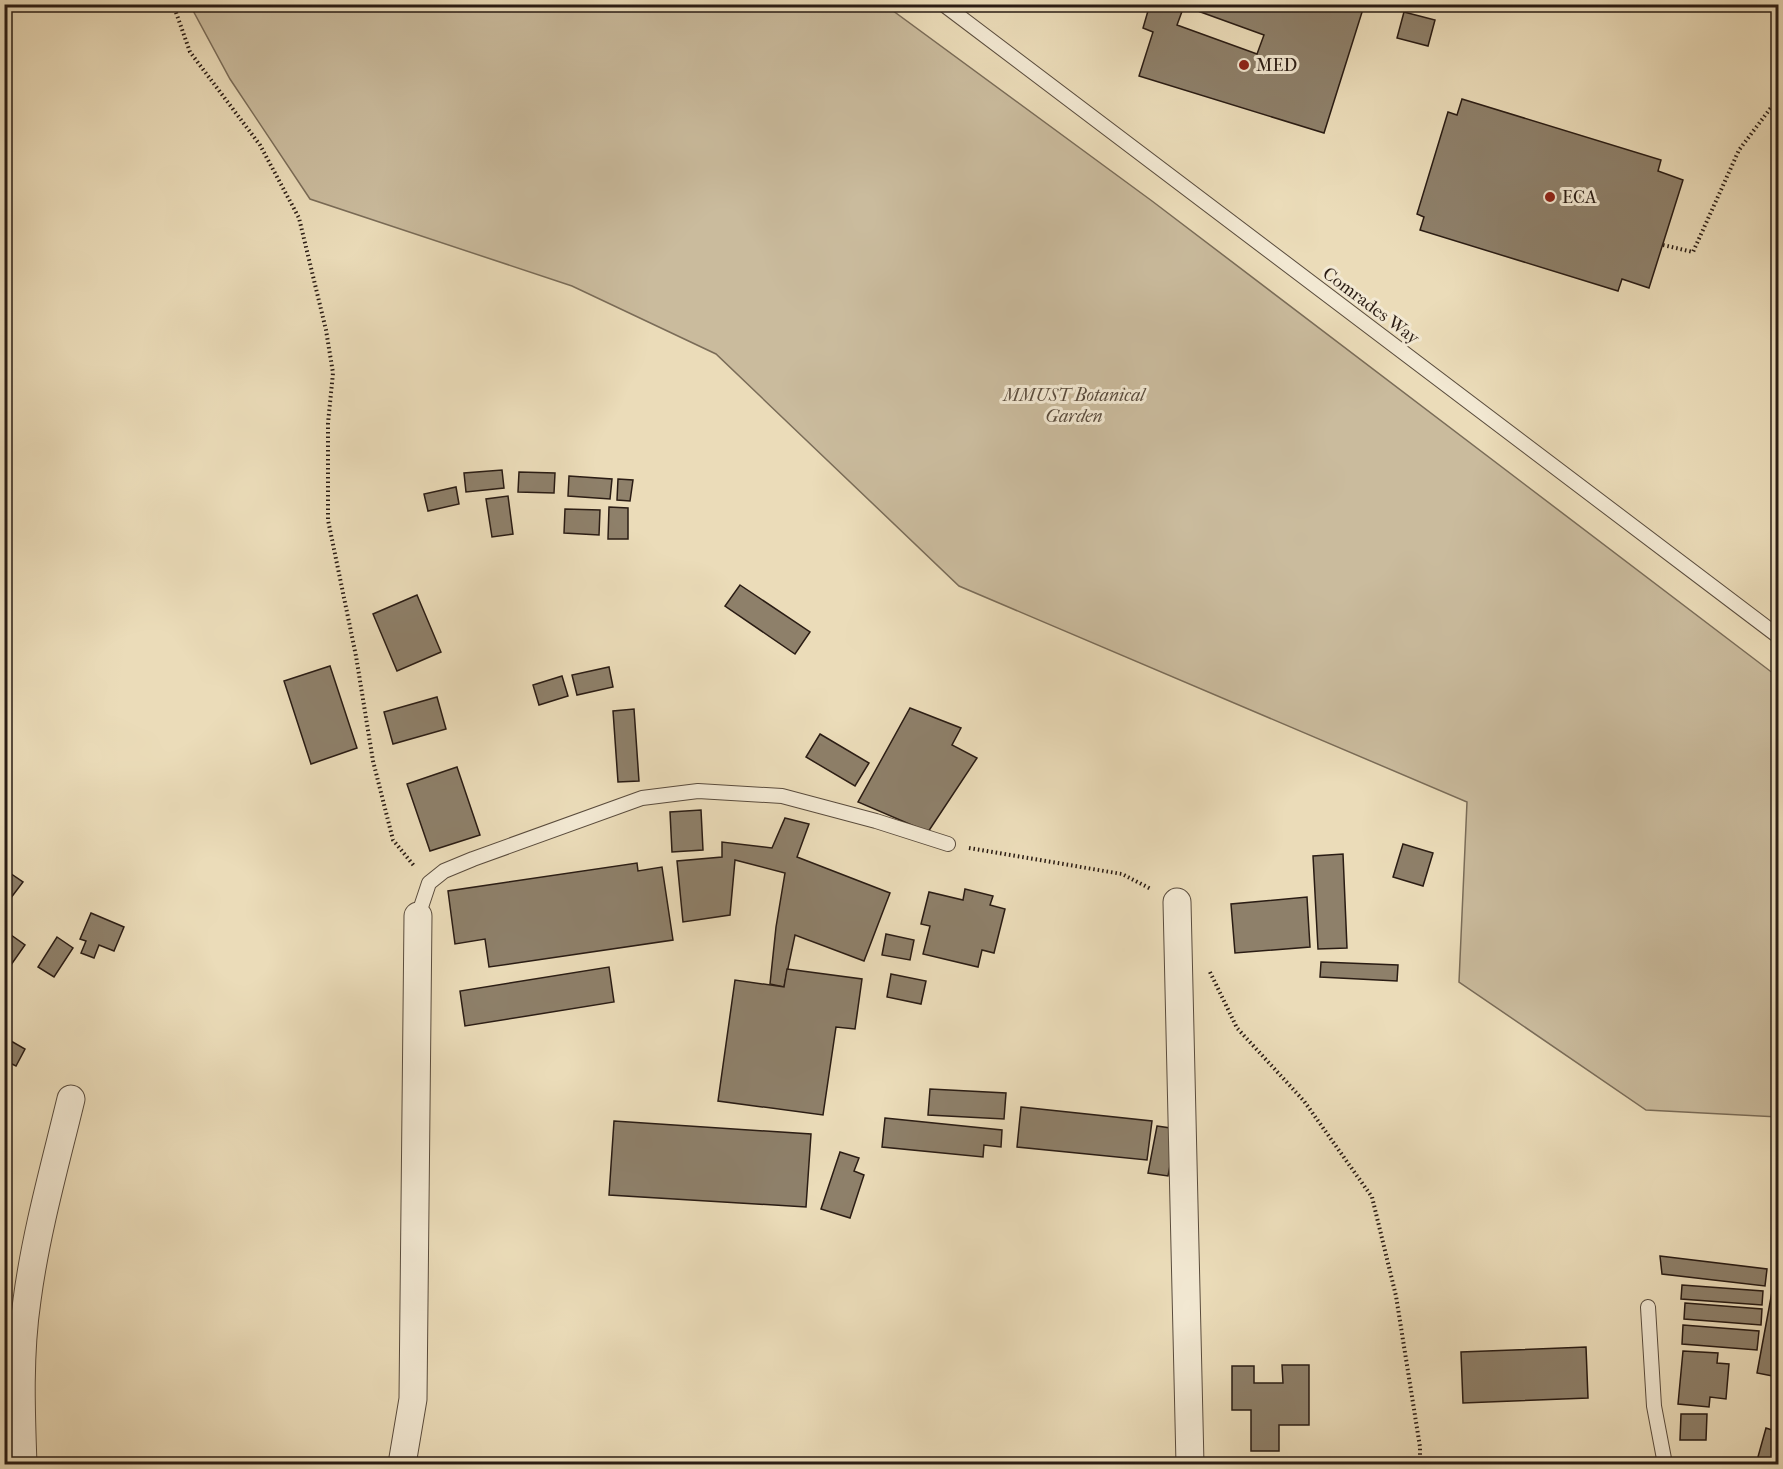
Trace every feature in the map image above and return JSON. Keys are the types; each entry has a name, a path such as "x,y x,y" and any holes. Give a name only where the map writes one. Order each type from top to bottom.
{"street":[{"path":"1177,902 1191,1464"},
{"path":"402,1464 413,1399 418,916"},
{"path":"23,1464 21,1368 27,1300 42,1218 71,1099"}],"lane":[{"name":"Comrades Way","path":"943,4 1779,636"},
{"path":"418,916 429,883 444,872 473,859 642,798 698,791 782,796 876,821 948,844"},
{"path":"1648,1307 1654,1406 1665,1464"}],"path":[{"path":"173,4 190,52 260,145 299,218 326,330 333,373 328,423 328,519 356,656 373,761 393,840 429,883"},
{"path":"1663,245 1693,252 1739,150 1776,101 1779,88"},
{"path":"948,844 1122,874 1177,902"},
{"path":"1207,965 1236,1028 1304,1101 1372,1197 1396,1296 1420,1447 1420,1464"}],"green space":[{"name":"MMUST Botanical Garden","path":"190,5 885,5 1152,201 1778,677 1778,1117 1646,1110 1459,982 1467,802 959,586 716,354 572,286 310,199 230,79"}],"building":[{"name":"MED","path":"1150,4 1350,4 1363,9 1324,133 1139,76 1153,32 1143,28","holes":["1184,6 1264,35 1257,54 1177,25"]},
{"path":"1404,12 1435,20 1428,46 1397,38"},
{"name":"ECA","path":"1462,99 1661,160 1658,171 1683,180 1649,288 1622,279 1618,291 1420,230 1424,217 1417,214 1448,112 1457,115"},
{"path":"502,470 504,488 466,492 464,473"},
{"path":"519,472 555,473 554,493 518,492"},
{"path":"569,476 612,479 610,499 568,496"},
{"path":"618,479 633,480 630,501 617,500"},
{"path":"456,487 459,504 428,511 424,494"},
{"path":"508,496 513,534 492,537 486,499"},
{"path":"609,507 628,508 628,539 608,539"},
{"path":"565,509 600,510 599,535 564,533"},
{"path":"740,585 810,632 795,654 725,606"},
{"path":"417,595 441,652 397,671 373,614"},
{"path":"330,666 357,748 311,764 284,681"},
{"path":"609,667 613,687 577,695 572,675"},
{"path":"562,676 568,696 539,705 533,685"},
{"path":"437,697 446,729 393,744 384,712"},
{"path":"910,708 961,728 952,745 977,758 928,832 858,802"},
{"path":"634,709 639,781 618,782 613,711"},
{"path":"820,734 869,763 855,786 806,757"},
{"path":"457,767 480,835 430,851 407,784"},
{"path":"701,810 703,850 672,852 670,812"},
{"path":"785,818 809,824 797,857 890,893 864,961 795,935 784,987 770,984 785,873 735,860 730,915 683,922 677,861 722,857 722,842 772,848"},
{"path":"1403,844 1433,853 1423,886 1393,877"},
{"path":"1343,854 1347,948 1318,949 1313,856"},
{"path":"637,863 638,871 662,867 673,940 489,967 485,939 455,944 448,891"},
{"path":"4,869 23,882 4,907"},
{"path":"965,889 993,896 990,905 1005,909 994,953 982,950 978,967 923,954 930,926 921,924 929,892 963,900"},
{"path":"1307,897 1310,947 1235,953 1231,904"},
{"path":"91,913 124,927 114,951 99,945 94,958 81,953 86,941 80,939"},
{"path":"4,930 25,945 6,972 4,971"},
{"path":"886,934 914,940 910,960 882,955"},
{"path":"57,937 73,948 54,977 38,967"},
{"path":"1321,962 1398,965 1397,981 1320,977"},
{"path":"609,967 614,1002 465,1026 460,991"},
{"path":"787,969 862,979 855,1029 836,1027 823,1115 718,1101 735,980 784,987"},
{"path":"891,974 926,981 921,1004 887,997"},
{"path":"4,1037 25,1049 16,1066 4,1060"},
{"path":"930,1089 1006,1093 1004,1119 928,1115"},
{"path":"1021,1107 1152,1121 1147,1160 1017,1147"},
{"path":"885,1118 1002,1130 1001,1147 984,1145 983,1157 882,1147"},
{"path":"614,1121 811,1134 806,1207 609,1195"},
{"path":"1157,1126 1177,1129 1168,1176 1148,1173"},
{"path":"840,1152 859,1158 854,1171 864,1175 850,1218 821,1209"},
{"path":"1660,1256 1767,1269 1765,1286 1662,1274"},
{"path":"1774,1281 1778,1282 1778,1377 1757,1373"},
{"path":"1682,1285 1763,1291 1762,1305 1681,1299"},
{"path":"1685,1303 1762,1309 1761,1325 1684,1319"},
{"path":"1683,1325 1759,1331 1757,1350 1682,1344"},
{"path":"1586,1347 1588,1398 1463,1403 1461,1352"},
{"path":"1683,1351 1718,1353 1717,1363 1729,1364 1726,1399 1710,1397 1709,1407 1678,1404"},
{"path":"1282,1365 1309,1365 1309,1425 1279,1425 1279,1451 1251,1451 1251,1410 1232,1410 1232,1366 1254,1366 1254,1383 1283,1383"},
{"path":"1681,1414 1707,1414 1706,1440 1680,1440"},
{"path":"1766,1428 1778,1432 1778,1464 1756,1464"}],"place":[{"name":"MED","path":"1244,65"},
{"name":"ECA","path":"1550,197"}]}
